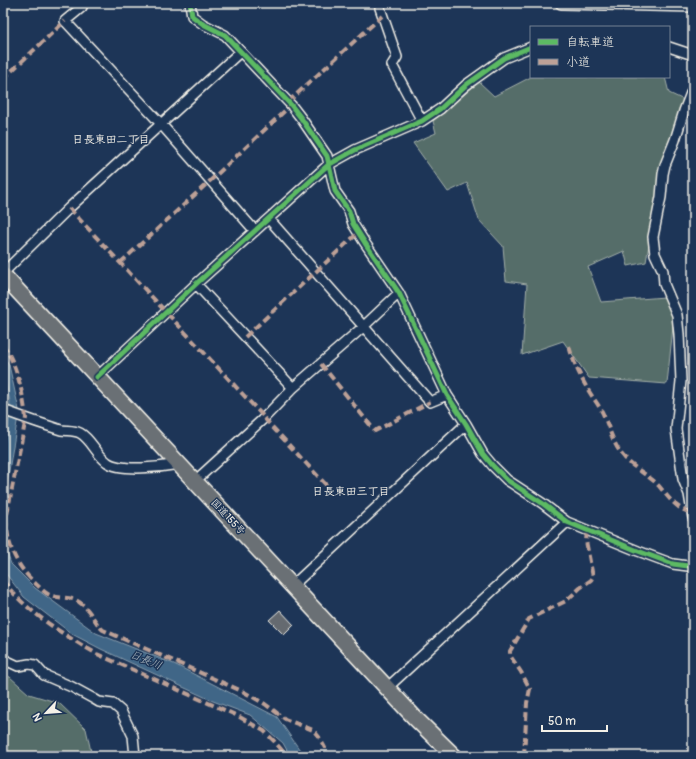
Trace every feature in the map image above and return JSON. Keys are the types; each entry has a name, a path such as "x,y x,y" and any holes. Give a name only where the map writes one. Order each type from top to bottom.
{"highway":[{"name":"国道155号","path":"3,274 420,724 454,756"}],"street":[{"path":"83,3 82,7 65,21 161,124 256,231"},
{"path":"190,3 192,16 203,24 226,35 240,52 291,105 326,156 335,191 349,211 353,224 399,293 447,395 483,454 507,480 542,503 567,522 612,542 666,561 688,566 693,565"},
{"path":"380,3 380,8 397,57 392,64 422,122"},
{"path":"561,3 693,6"},
{"path":"97,377 196,284 328,165 355,150 422,122 440,109 466,85 504,58 530,46"},
{"path":"670,47 693,55"},
{"path":"3,274 61,215 240,52"},
{"path":"693,88 684,110 676,140 665,165 661,197 653,237 655,254 663,271 664,284 677,315 681,381 676,429 683,479 689,494 693,518"},
{"path":"269,219 430,402 447,395"},
{"path":"196,284 293,388"},
{"path":"195,481 262,420 293,388 363,327 399,293"},
{"path":"3,410 64,430 79,432 87,439 106,462 114,466 158,467 179,464"},
{"path":"292,586 466,424"},
{"path":"387,688 567,522"},
{"path":"3,659 18,666 30,664 34,665 44,675 72,687 99,702 114,704 121,711 133,736 135,756"}],"green space":[{"path":"530,78 665,78 669,93 686,101 661,175 646,262 628,266 624,251 588,267 601,302 665,297 674,317 667,384 589,378 563,341 522,355 527,284 506,281 503,246 479,220 467,183 448,192 413,143 436,133 433,121 479,82 494,96"},
{"path":"3,675 10,677 29,694 59,703 86,729 92,756 3,756"}],"water":[{"path":"3,354 9,365 19,410 3,507 3,447 8,431 10,401 3,372"},
{"name":"日長川","path":"3,542 11,564 35,588 96,633 174,664 277,717 304,756 290,756 283,743 250,715 213,701 72,634 24,597 3,570"}],"building":[{"path":"280,610 294,625 284,635 269,620"}],"marked path":[{"path":"288,102 382,16"},
{"path":"3,79 65,21"},
{"path":"120,263 291,105"},
{"path":"69,208 264,417"},
{"path":"245,337 359,232"},
{"path":"3,344 16,370 26,418 6,519 8,538 14,554 23,570 48,594 79,602 86,608 103,630 244,692 265,704 285,719 313,730 325,748 325,756"},
{"path":"569,346 579,373 602,412 615,443 621,453 632,465 655,482 677,506 691,512"},
{"path":"321,364 375,431 430,402"},
{"path":"264,418 328,487"},
{"path":"524,756 527,703 530,689 511,657 510,651 529,619 566,601 593,577 586,541 587,531"},
{"path":"3,580 11,591 33,612 72,639 97,654 238,716 264,731 287,756"}],"cycle path":[{"path":"190,3 192,16 203,24 225,35 291,105 327,156 335,191 349,211 353,224 399,293 447,395 483,454 493,466 507,480 542,503 567,522 673,564 688,566 693,565"},
{"path":"97,377 196,284 328,165 355,150 422,121 440,109 466,85 504,58 530,47"}],"district":[{"name":"日長東田二丁目","path":"111,139"},
{"name":"日長東田三丁目","path":"351,491"}]}
